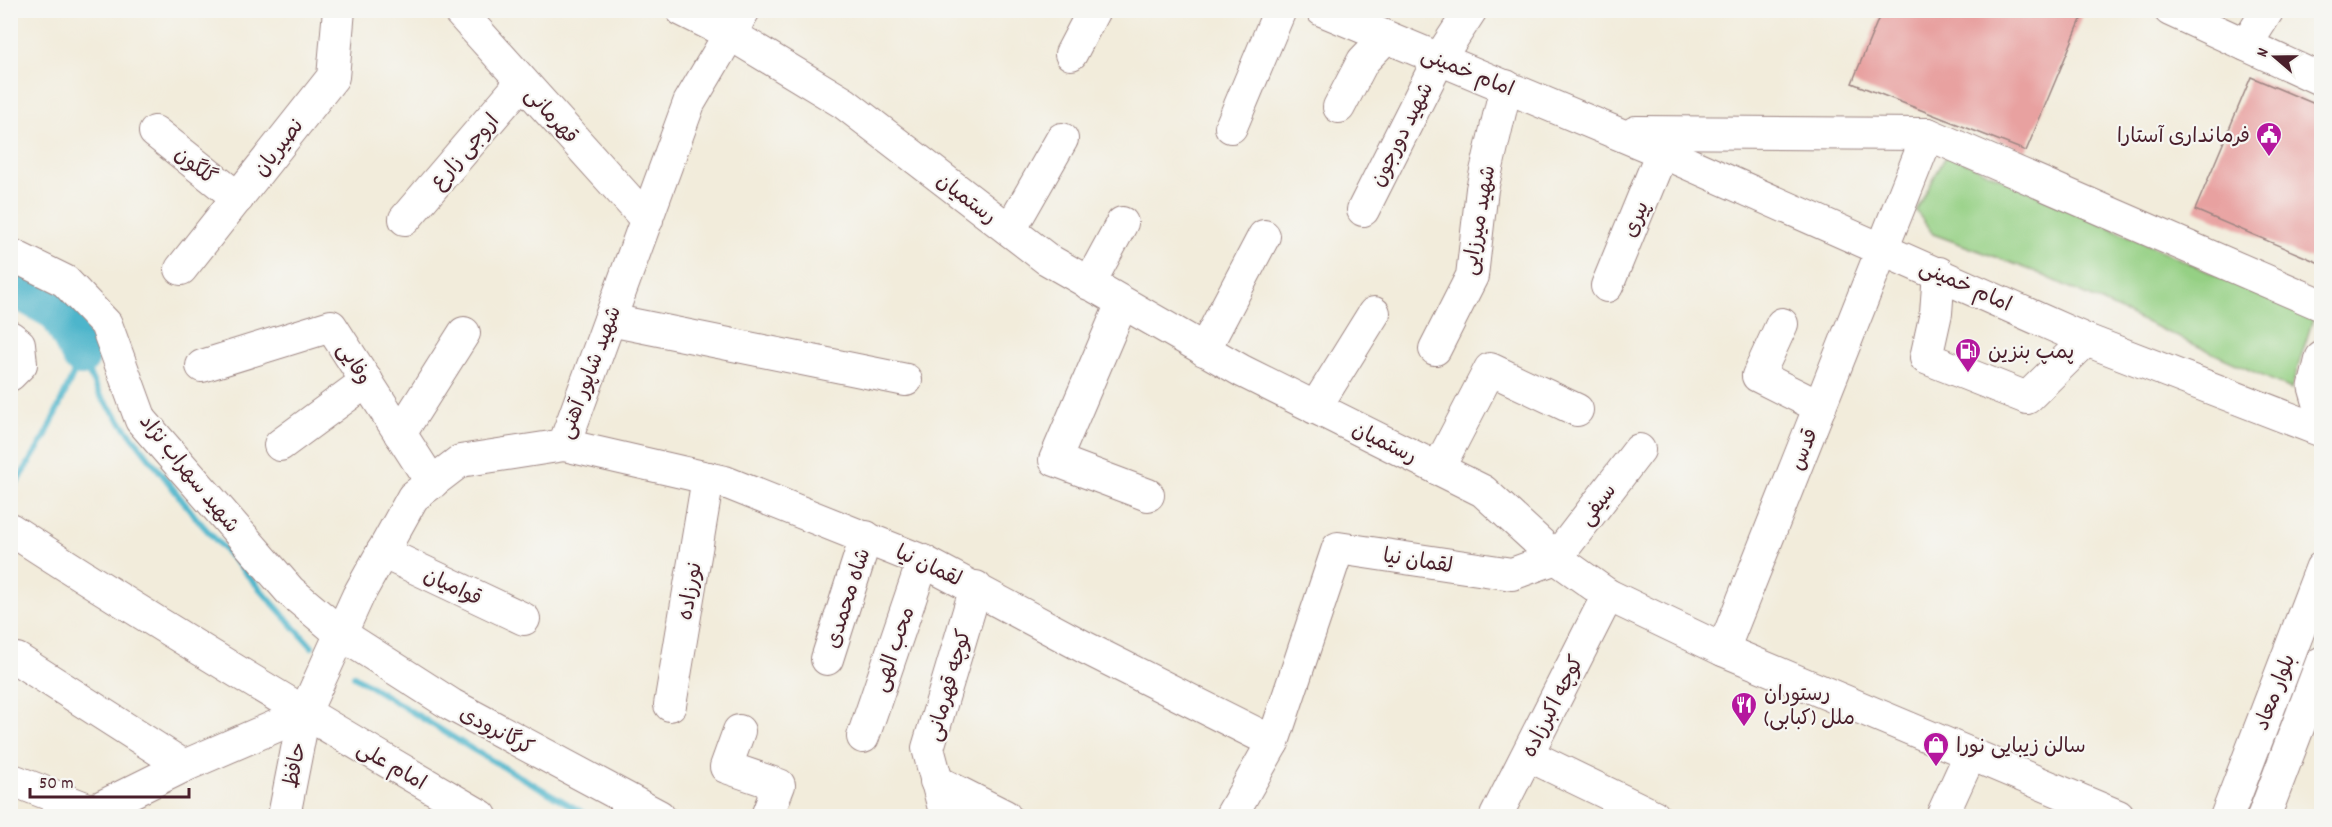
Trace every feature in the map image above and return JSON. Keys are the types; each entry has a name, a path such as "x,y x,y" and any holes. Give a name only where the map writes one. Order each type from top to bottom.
{"main road":[{"path":"2322,358 2315,387 2322,411"},
{"name":"بلوار معاد","path":"2227,816 2319,582"},
{"name":"بلوار معاد","path":"2264,816 2322,663"}],"street":[{"name":"نصیریان","path":"181,269 333,76 339,10"},
{"name":"قهرمانی","path":"458,10 646,220"},
{"name":"رستمیان","path":"682,10 737,22 1047,259 1204,350 1483,491 1556,558 1608,595 1723,650 2118,816"},
{"path":"1071,54 1094,10"},
{"path":"1231,127 1280,10"},
{"name":"امام خمینی","path":"1322,10 1614,131 1884,248 2086,340 2322,431"},
{"name":"شهید دورجون","path":"1363,210 1439,59 1471,10"},
{"path":"2170,10 2322,80"},
{"path":"2246,45 2268,10"},
{"name":"شهید شاپور آهنی","path":"341,634 382,552 413,497 460,461 564,445 689,103 737,22"},
{"path":"1339,107 1364,62 1386,37"},
{"name":"اروجی زارع","path":"405,219 522,82"},
{"name":"شهید میرزایی","path":"1436,349 1472,276 1482,189 1506,86"},
{"name":"امام خمینی","path":"1614,131 1678,134 1928,134 2322,305"},
{"name":"گلگون","path":"155,132 238,198"},
{"name":"قدس","path":"1723,650 1928,134"},
{"path":"1010,230 1062,139"},
{"name":"پیری","path":"1607,286 1662,152"},
{"path":"1089,284 1122,223"},
{"path":"1204,350 1264,236"},
{"name":"شهید سهراب نژاد","path":"10,254 65,280 106,324 141,420 290,591 341,634"},
{"path":"1939,273 1936,313 1926,358 2027,398 2086,340"},
{"path":"1122,303 1055,460 1148,495"},
{"path":"1315,408 1374,313"},
{"path":"610,320 906,380"},
{"path":"1782,324 1758,376 1820,408"},
{"name":"وفایی","path":"202,366 331,326 432,483"},
{"path":"400,434 464,333"},
{"path":"10,337 19,344 21,364 10,375"},
{"path":"1438,469 1490,369 1577,410"},
{"path":"280,446 367,381"},
{"name":"لقمان نیا","path":"564,445 725,482 866,537 976,587 1086,648 1273,742"},
{"name":"سیفی","path":"1556,558 1638,450"},
{"name":"نورزاده","path":"670,705 708,478"},
{"name":"امام علی","path":"22,536 304,714 481,816"},
{"name":"شاه محمدی","path":"827,658 866,537"},
{"name":"لقمان نیا","path":"1231,816 1273,742 1338,548 1512,574 1556,558"},
{"name":"قوامیان","path":"382,552 524,619"},
{"name":"محب الهی","path":"863,737 923,561"},
{"name":"کوچه قهرمانی","path":"946,816 928,748 976,587"},
{"name":"کوچه اکبرزاده","path":"1497,816 1608,595"},
{"name":"حافظ","path":"284,816 304,714 341,634"},
{"name":"کرگانرودی","path":"341,634 452,705 659,816"},
{"path":"17,659 184,766"},
{"path":"10,779 93,814 184,766 304,714"},
{"path":"739,730 726,766 779,785 767,816"},
{"path":"1528,755 1654,816"},
{"path":"1941,816 1970,755"},
{"path":"936,781 1005,816"}],"green space":[{"path":"1947,154 2313,319 2291,389 2036,272 1933,234 1916,211"}],"building":[{"path":"1882,10 2085,10 2026,151 1852,83"},
{"name":"فرمانداری آستارا","path":"2251,77 2322,107 2322,264 2195,210"}],"waterway":[{"path":"10,286 58,313 81,357"},
{"path":"81,357 99,394 197,519 312,647"},
{"path":"10,493 45,437 81,357"},
{"path":"354,676 472,749 589,816"}],"place":[{"name":"فرمانداری آستارا","path":"2269,158"},
{"name":"پمپ بنزین","path":"1968,374"},
{"name":"رستوران ملل (کبابی)","path":"1744,728"},
{"name":"سالن زیبایی نورا","path":"1936,768"}]}
